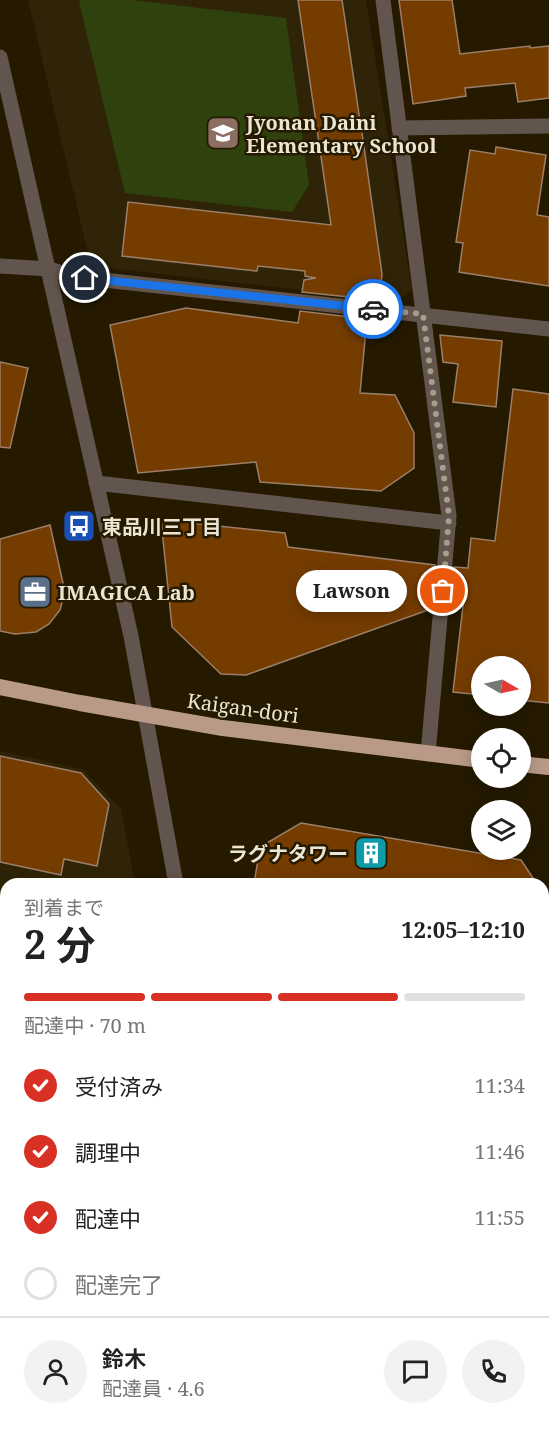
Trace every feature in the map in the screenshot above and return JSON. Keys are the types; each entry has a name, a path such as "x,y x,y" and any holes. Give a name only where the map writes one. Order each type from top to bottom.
{"highway":[{"name":"Kaigan-dori","path":"0,687 224,728 471,759"},
{"path":"531,765 549,767"}],"street":[{"path":"383,0 449,516 428,754"},
{"path":"0,57 131,636 175,878"},
{"path":"399,128 549,126"},
{"path":"0,266 49,269 76,277 549,329"},
{"path":"96,483 449,524"}],"shaded area":[{"name":"Jyonan Daini Elementary School","path":"28,0 366,0 412,290 398,301 91,266"},
{"path":"0,751 82,769 121,809 134,878 0,878"}],"green space":[{"path":"80,0 131,0 286,18 309,185 292,212 125,193"}],"building":[{"path":"298,0 342,0 360,121 349,124 361,126 382,274 380,296 369,295 368,299 302,292 304,280 316,278 305,276 305,271 258,266 257,271 122,256 128,202 331,225"},
{"path":"399,0 452,0 460,54 549,46 549,98 518,102 515,83 465,88 466,96 413,104"},
{"path":"496,147 546,155 537,215 549,217 549,286 459,272 463,243 456,242 470,150 495,154"},
{"path":"186,308 298,323 300,311 367,319 360,393 395,395 414,433 414,468 381,491 260,482 256,462 138,473 110,325"},
{"path":"440,335 502,341 496,407 453,402 458,364 443,362"},
{"path":"0,362 28,368 10,448 0,447"},
{"path":"513,389 549,394 549,703 531,701 531,656 471,656 471,694 453,692 464,597 451,602 454,567 468,568 471,538 495,541"},
{"path":"161,520 285,533 288,547 435,565 431,609 246,675 221,674 172,627"},
{"path":"50,525 65,592 60,610 49,624 36,632 15,634 0,631 0,539"},
{"path":"0,756 81,773 109,804 97,866 64,859 61,875 0,862"},
{"name":"ラグナタワー","path":"301,823 471,852 471,860 521,860 533,878 255,878 260,847"}],"way so far":[{"path":"373,309 423,314 449,516 443,591"}],"place":[{"name":"Jyonan Daini Elementary School","path":"223,133"},
{"name":"東品川三丁目","path":"79,526"},
{"name":"Lawson","path":"443,591"},
{"name":"IMAGICA Lab","path":"35,592"},
{"name":"ラグナタワー","path":"371,853"}],"route":[{"path":"85,278 373,309"}]}
